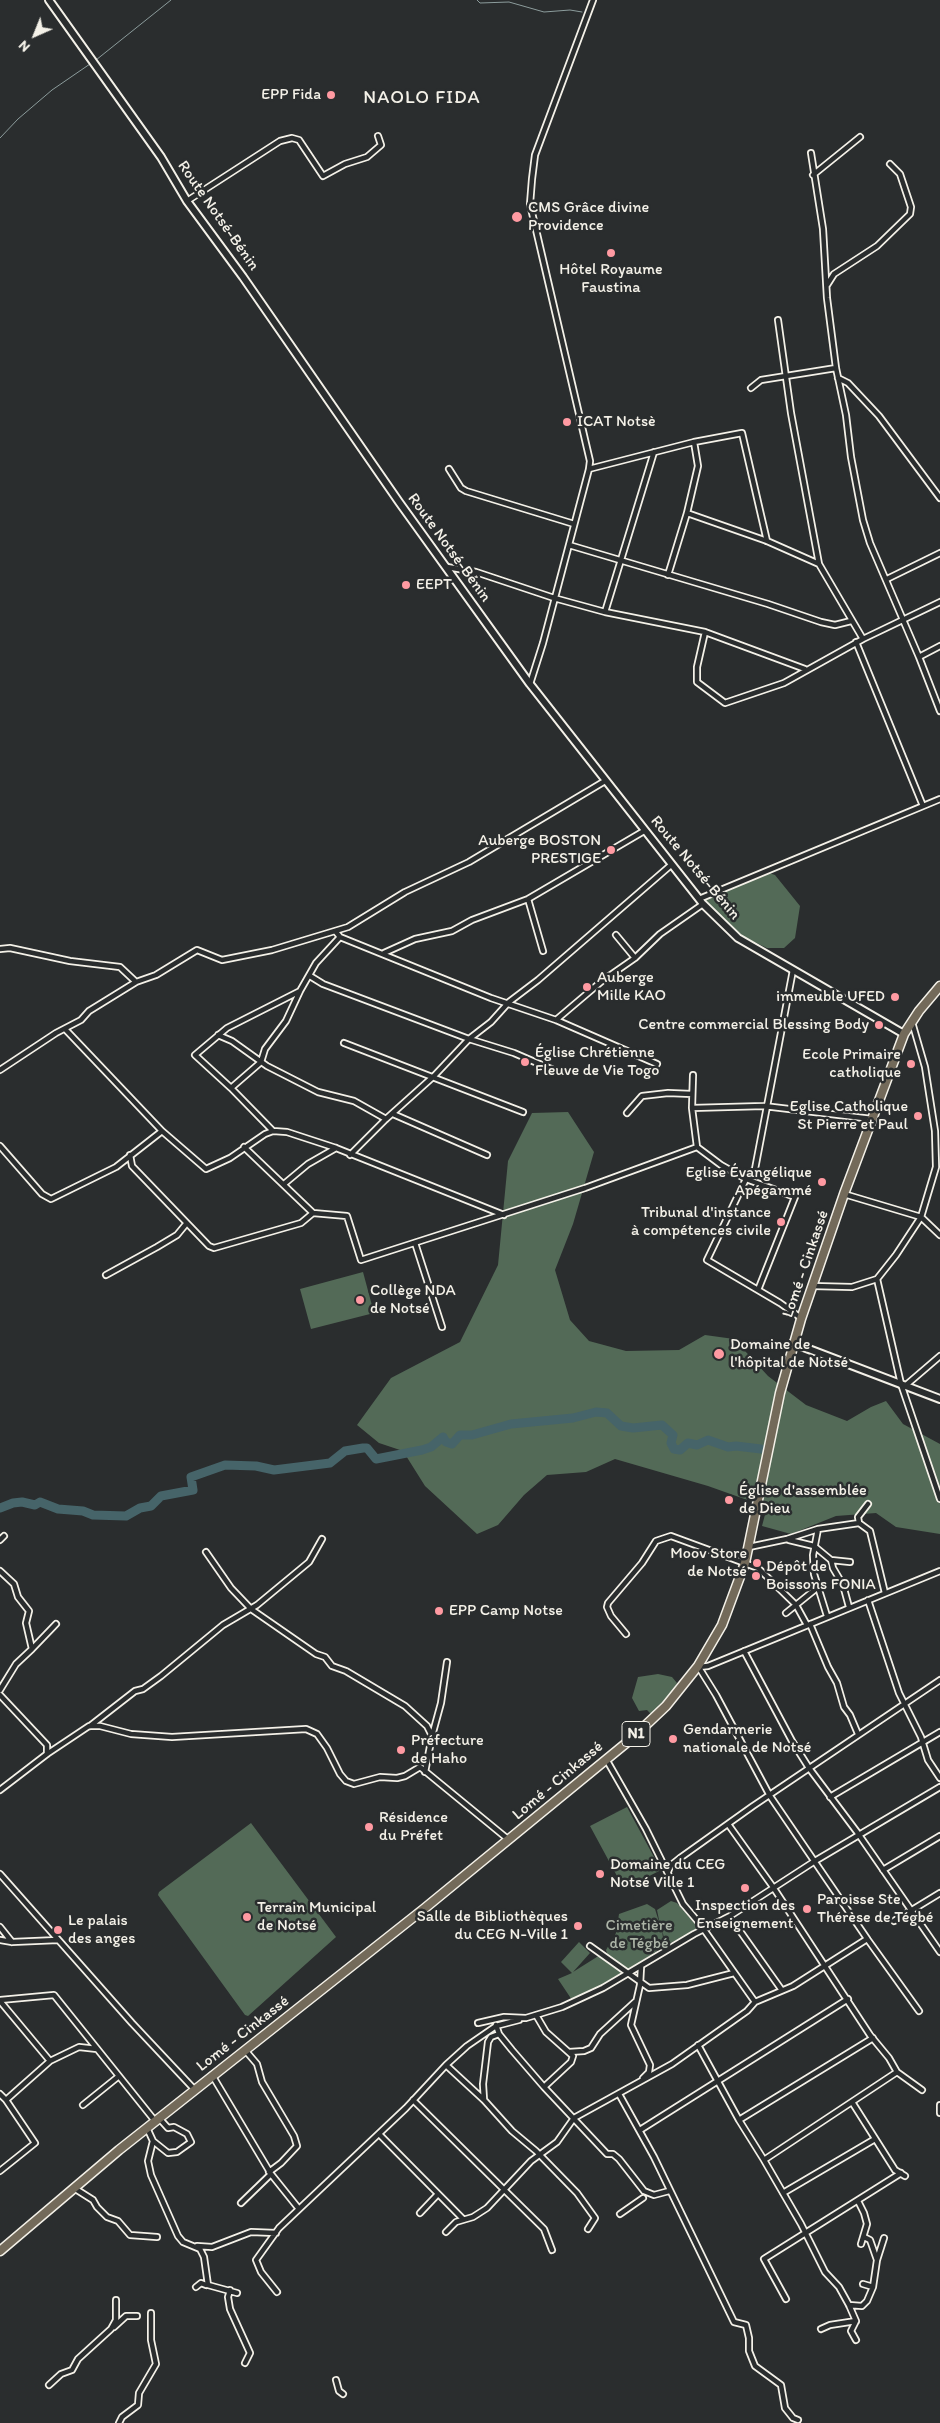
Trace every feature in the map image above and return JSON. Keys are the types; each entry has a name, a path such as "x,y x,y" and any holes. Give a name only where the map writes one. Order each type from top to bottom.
{"highway":[{"name":"Lomé - Cinkassé","path":"0,2251 157,2119 508,1840 606,1759 666,1706 698,1666 722,1625 745,1564 776,1411 793,1343 844,1194 904,1034 940,986"}],"main road":[{"name":"Route Notsé-Bénin","path":"49,0 161,158 187,201 243,277 399,502 530,684 671,865 701,901 738,938 904,1034"},
{"path":"793,1343 940,1399"}],"street":[{"path":"530,684 543,643 590,461 530,204 535,155 593,0"},
{"path":"187,201 280,141 292,138 299,140 322,176 345,164 367,157 381,144 378,136"},
{"path":"813,175 860,137"},
{"path":"811,153 823,229 826,286 836,368 846,415 851,457 863,520 870,543 903,621 937,694 940,711"},
{"path":"826,286 834,274 877,246 910,214 911,207 900,174 890,164"},
{"path":"778,320 786,377 819,564 863,639"},
{"path":"751,388 761,380 836,368"},
{"path":"838,378 848,383 879,416 940,498"},
{"path":"589,470 694,442 742,433 767,541"},
{"path":"668,575 687,513 698,466 694,442"},
{"path":"605,612 619,561 654,452"},
{"path":"449,469 461,488 466,491 574,524"},
{"path":"687,513 767,541 819,564"},
{"path":"569,545 821,622 835,625 851,621"},
{"path":"886,580 940,553"},
{"path":"447,567 476,572 554,598 605,612 705,632 805,669"},
{"path":"705,632 697,667 697,682 725,703 784,683 805,669 856,642 940,602"},
{"path":"856,642 923,806"},
{"path":"919,657 940,646"},
{"path":"0,1070 136,982 156,975 197,950 222,960 258,954 336,932 348,927 405,892 469,862 605,781"},
{"path":"556,1020 602,981 636,958 660,934 701,901 940,799"},
{"path":"384,953 415,939 452,931 472,920 528,899 644,831"},
{"path":"350,1154 434,1076 469,1039 491,1022 509,1002 538,980 671,865"},
{"path":"528,899 543,951"},
{"path":"336,932 340,937 384,953 491,998 509,1002 556,1020 657,1064"},
{"path":"616,935 636,958"},
{"path":"231,1088 261,1062 265,1049 286,1021 300,991 327,949 340,937"},
{"path":"0,949 10,948 70,961 120,967 136,982"},
{"path":"793,970 755,1169 746,1179 707,1260 758,1290 801,1319"},
{"path":"310,976 323,984 469,1039 514,1053 558,1072"},
{"path":"273,1132 196,1055 227,1028 300,991"},
{"path":"812,1286 852,1287 877,1278 896,1255 921,1217 934,1172 937,1130 925,1067 912,1022"},
{"path":"65,1029 162,1131 206,1169 230,1158 244,1147 273,1132 287,1132 336,1148 504,1215"},
{"path":"218,1036 232,1041 261,1062 318,1092 354,1101 386,1119"},
{"path":"344,1042 523,1112"},
{"path":"693,1075 692,1108 697,1147 721,1165 746,1179 795,1197 758,1290"},
{"path":"627,1113 642,1096 668,1093 692,1094"},
{"path":"692,1108 768,1107 872,1119"},
{"path":"392,1114 487,1154"},
{"path":"0,1146 42,1194 51,1199 106,1173 162,1131"},
{"path":"244,1147 313,1213 346,1216 361,1260 504,1215 697,1147"},
{"path":"284,1184 308,1164 336,1148"},
{"path":"130,1155 132,1166 186,1224 209,1246 214,1248 301,1223 313,1213"},
{"path":"934,1172 940,1172"},
{"path":"844,1194 921,1217 940,1235"},
{"path":"106,1275 177,1235 186,1224"},
{"path":"416,1243 442,1327"},
{"path":"877,1278 903,1385 940,1499"},
{"path":"903,1385 940,1356"},
{"path":"868,1504 858,1517 859,1523 870,1532 885,1592"},
{"path":"749,1547 787,1540 818,1529 859,1523"},
{"path":"818,1529 814,1546 814,1574 827,1616"},
{"path":"626,1634 611,1616 608,1603 642,1563 656,1541 662,1537 671,1536 758,1568 796,1604 837,1683 844,1707 850,1715 858,1734"},
{"path":"0,1790 47,1754 135,1692 144,1689 224,1625 251,1609 309,1562 322,1539"},
{"path":"787,1540 814,1546 831,1560 850,1562"},
{"path":"206,1552 231,1588 251,1609 316,1654 325,1657 332,1666 346,1671 405,1706 427,1726 432,1736"},
{"path":"831,1560 833,1568 843,1586 849,1607"},
{"path":"0,1570 14,1584 18,1597 29,1612 26,1623 32,1649"},
{"path":"919,2011 867,1939 770,1796 698,1666 708,1666 940,1571"},
{"path":"786,1613 817,1588"},
{"path":"868,1600 899,1693 922,1741 928,1760 940,1778"},
{"path":"0,1690 16,1664 56,1624"},
{"path":"744,1651 792,1741 809,1768 859,1835 940,1952"},
{"path":"426,1772 432,1736 441,1703 447,1662"},
{"path":"668,1872 670,1866 858,1734 939,1681 940,1688"},
{"path":"0,1695 47,1745 47,1754"},
{"path":"89,1726 100,1726 131,1734 172,1737 306,1729 317,1734 346,1781 354,1784 380,1777 405,1776 420,1767 508,1840"},
{"path":"830,1797 940,1732"},
{"path":"606,1759 668,1872 683,1904 704,1929 755,2002"},
{"path":"277,2292 261,2272 256,2260 276,2233 413,2100 446,2065 480,2035 496,2026 536,2015 580,1999 629,1974 704,1929 730,1916 815,1861 940,1787"},
{"path":"728,1824 897,2072 922,2090"},
{"path":"883,1870 940,1836"},
{"path":"0,1874 194,2089"},
{"path":"894,1921 940,1893"},
{"path":"0,1927 12,1942"},
{"path":"740,1930 781,1989"},
{"path":"446,2232 456,2222 480,2214 506,2190 538,2155 557,2142 574,2118 672,2064 747,2011 755,2002 762,2001 781,1989 793,1986 867,1939"},
{"path":"0,1940 12,1942 59,1940"},
{"path":"590,1946 649,1988 687,1985 734,1973"},
{"path":"641,1967 631,2025 650,2065 649,2072 643,2079"},
{"path":"0,2000 54,1995 119,2076 157,2119 168,2128 174,2127 187,2134 191,2142 177,2152 168,2153 153,2141 147,2128"},
{"path":"640,2130 848,1999"},
{"path":"0,2000 50,2061"},
{"path":"569,2052 584,2052 591,2048 600,2034 636,2001"},
{"path":"536,2015 546,2032 573,2056 571,2062 544,2087"},
{"path":"478,2023 504,2017 526,2018"},
{"path":"493,2019 499,2034 544,2087 607,2154 613,2154 619,2158 644,2191 654,2194 669,2191"},
{"path":"484,2100 484,2066 488,2042 491,2037 499,2034"},
{"path":"739,2120 873,2038"},
{"path":"698,2045 739,2120 783,2193 825,2272 839,2287 856,2321"},
{"path":"6,2100 50,2061 79,2047 97,2049"},
{"path":"241,2203 296,2146 294,2136 262,2082 257,2064 245,2050"},
{"path":"446,2065 484,2100 506,2125 577,2193 596,2218 588,2229"},
{"path":"764,2160 897,2072"},
{"path":"212,2075 270,2173 300,2209"},
{"path":"83,2105 119,2076"},
{"path":"0,2094 34,2142 0,2171"},
{"path":"619,2094 640,2130 734,2322 746,2325 749,2338 748,2351 755,2366 781,2385 785,2408 792,2418 798,2420"},
{"path":"413,2100 544,2229 552,2250"},
{"path":"786,2299 764,2259 903,2175 895,2170 852,2102"},
{"path":"940,2105 940,2114"},
{"path":"378,2134 464,2219"},
{"path":"783,2193 875,2139"},
{"path":"153,2141 148,2161 151,2175 178,2236 183,2242 196,2246 212,2247 251,2232 276,2233"},
{"path":"74,2188 93,2200 96,2207 107,2217 118,2221 130,2235 157,2238"},
{"path":"420,2213 438,2194"},
{"path":"620,2214 643,2198"},
{"path":"858,2201 867,2224 861,2244"},
{"path":"864,2236 870,2240 878,2260"},
{"path":"849,2305 862,2306 867,2301 874,2287 884,2238"},
{"path":"196,2246 204,2257 205,2276 208,2285"},
{"path":"196,2287 205,2276"},
{"path":"201,2283 237,2293"},
{"path":"863,2284 874,2287"},
{"path":"230,2290 228,2297 230,2309 250,2353 245,2363"},
{"path":"111,2329 116,2320 116,2300"},
{"path":"119,2423 122,2417 138,2405 139,2393 156,2364 151,2340 151,2313"},
{"path":"49,2385 61,2374 72,2370 78,2359 126,2316 137,2316"},
{"path":"821,2329 830,2325 856,2321"},
{"path":"856,2321 851,2331 856,2340"},
{"path":"336,2380 339,2391 344,2394"}],"green space":[{"path":"766,872 775,875 800,906 795,938 784,948 767,948 746,938 725,923 704,899"},
{"path":"568,1112 594,1152 573,1224 555,1270 570,1320 589,1341 626,1351 679,1350 705,1335 734,1339 768,1376 806,1405 847,1421 871,1407 886,1401 903,1424 940,1444 940,1534 896,1527 876,1513 836,1516 791,1534 762,1526 767,1507 708,1486 615,1459 586,1472 547,1475 524,1495 498,1525 477,1534 425,1486 403,1451 379,1443 357,1425 391,1378 460,1342 498,1265 508,1161 532,1113"},
{"path":"363,1272 374,1313 311,1329 300,1289"},
{"path":"658,1674 672,1677 677,1683 669,1697 652,1715 647,1710 639,1711 632,1698 638,1677"},
{"path":"627,1807 661,1870 624,1889 590,1826"},
{"name":"Terrain Municipal de Notsé","path":"251,1823 336,1937 248,2016 245,2015 158,1895 159,1892"},
{"name":"Cimetière de Tégbé","path":"671,1901 677,1903 695,1924 701,1928 666,1945 662,1930 664,1946 629,1970 608,1956 606,1950 616,1933 619,1914 647,1904 655,1909 660,1925 657,1910"},
{"path":"579,1942 590,1953 573,1972 600,1955 624,1974 572,2000 558,1979 572,1973 561,1962"}],"waterway":[{"path":"96,60 171,0"},
{"path":"477,0 480,3 509,2 544,12 570,10 582,12"},
{"path":"0,138 18,119 52,90 90,64"},
{"path":"0,1508 13,1503 22,1502 35,1505 40,1502 58,1509 83,1511 93,1515 126,1516 140,1508 151,1506 161,1496 193,1490 191,1477 225,1465 256,1466 274,1470 330,1463 345,1451 363,1448 367,1448 376,1459 422,1450 431,1447 443,1437 446,1442 452,1444 460,1435 472,1435 511,1424 573,1418 596,1412 607,1413 621,1426 633,1428 662,1425 673,1435 671,1443 674,1449 680,1450 688,1443 697,1445 708,1440 728,1447 761,1449"}],"place":[{"name":"EPP Fida","path":"331,95"},
{"name":"CMS Grâce divine Providence","path":"517,217"},
{"name":"Hôtel Royaume Faustina","path":"611,253"},
{"name":"ICAT Notsè","path":"567,422"},
{"name":"EEPT","path":"406,585"},
{"name":"Auberge BOSTON PRESTIGE","path":"611,850"},
{"name":"Auberge Mille KAO","path":"587,987"},
{"name":"immeuble UFED","path":"895,997"},
{"name":"Centre commercial Blessing Body","path":"879,1025"},
{"name":"Église Chrétienne Fleuve de Vie Togo","path":"525,1062"},
{"name":"Ecole Primaire catholique","path":"911,1064"},
{"name":"Eglise Catholique St Pierre et Paul","path":"918,1116"},
{"name":"Eglise Évangélique Apégammé","path":"822,1182"},
{"name":"Tribunal d'instance à compétences civile","path":"781,1222"},
{"name":"Collège NDA de Notsé","path":"360,1300"},
{"name":"Domaine de l'hôpital de Notsé","path":"719,1354"},
{"name":"Église d'assemblée de Dieu","path":"729,1500"},
{"name":"Moov Store de Notsé","path":"757,1563"},
{"name":"Dépôt de Boissons FONIA","path":"756,1576"},
{"name":"EPP Camp Notse","path":"439,1611"},
{"name":"Gendarmerie nationale de Notsé","path":"673,1739"},
{"name":"Préfecture de Haho","path":"401,1750"},
{"name":"Résidence du Préfet","path":"369,1827"},
{"name":"Domaine du CEG Notsé Ville 1","path":"600,1874"},
{"name":"Inspection des Enseignement","path":"745,1888"},
{"name":"Paroisse Ste Thérèse de Tégbé","path":"807,1909"},
{"name":"Terrain Municipal de Notsé","path":"247,1917"},
{"name":"Salle de Bibliothèques du CEG N-Ville 1","path":"578,1926"},
{"name":"Le palais des anges","path":"58,1930"}],"district":[{"name":"NAOLO FIDA","path":"422,98"}]}
